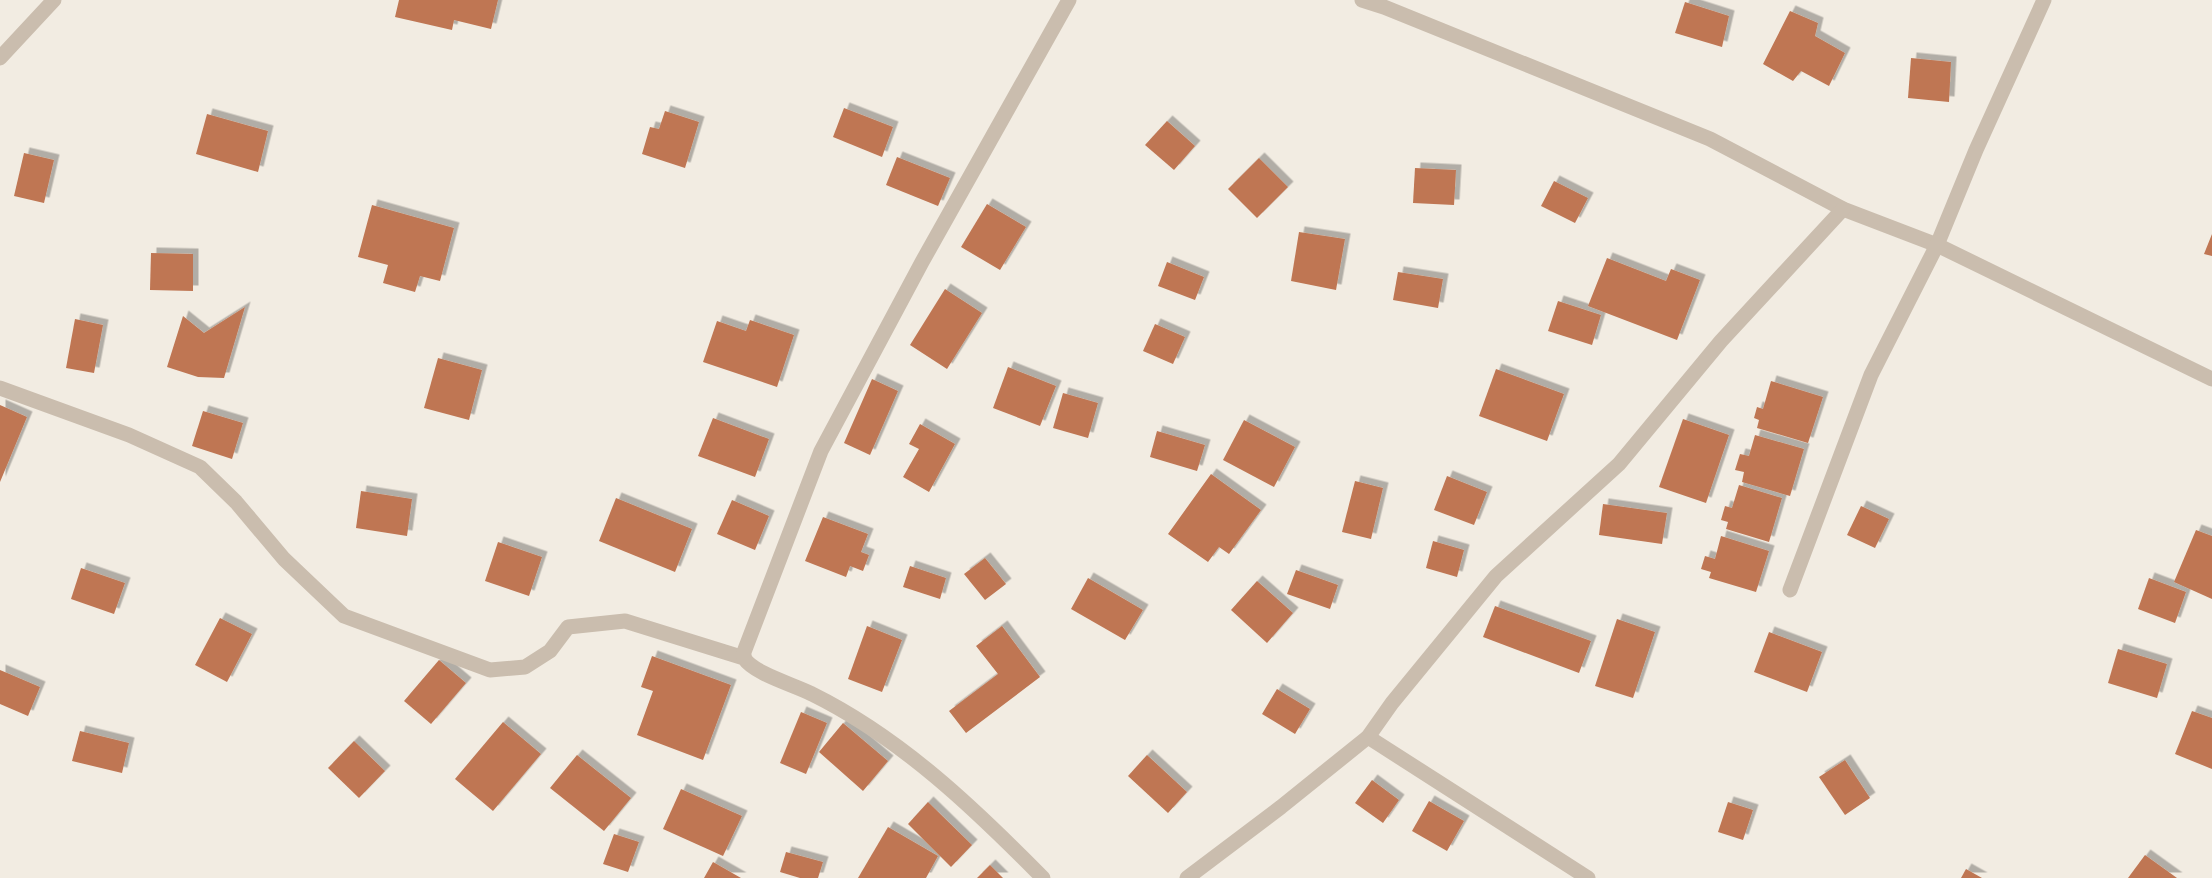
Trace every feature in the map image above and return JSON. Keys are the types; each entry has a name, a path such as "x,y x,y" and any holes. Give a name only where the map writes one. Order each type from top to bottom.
{"street":[{"path":"0,58 54,0"},
{"path":"744,658 744,652 821,452 922,262 1069,0"},
{"path":"1362,0 1710,139 1843,209 1937,245 2212,380"},
{"path":"1790,590 1870,375 1937,245 1976,150 2044,0"},
{"path":"1188,878 1368,737 1392,703 1496,576 1619,464 1721,341 1843,209"},
{"path":"0,388 129,435 200,467 236,502 284,559 344,616 490,670 525,667 550,651 568,627 625,621 744,658 754,668 812,693 869,725 981,815 1043,878"},
{"path":"1368,737 1588,878"}],"building":[{"path":"399,0 498,0 491,29 454,20 452,30 395,17"},
{"path":"1685,2 1729,16 1722,47 1675,33"},
{"path":"1790,11 1818,23 1815,36 1845,53 1829,86 1801,71 1793,81 1763,64"},
{"path":"1911,58 1951,62 1949,102 1908,98"},
{"path":"844,108 893,127 882,157 833,137"},
{"path":"665,111 699,122 685,168 642,154 650,127 659,129"},
{"path":"207,114 268,131 258,172 196,154"},
{"path":"1167,121 1195,146 1174,170 1145,145"},
{"path":"24,153 54,160 44,203 14,196"},
{"path":"897,157 950,178 938,206 886,185"},
{"path":"1259,158 1288,187 1257,218 1228,189"},
{"path":"1415,168 1456,170 1454,205 1413,203"},
{"path":"1554,181 1588,198 1575,223 1541,206"},
{"path":"987,204 1026,227 1000,270 961,247"},
{"path":"372,205 454,228 440,281 420,276 415,292 383,283 388,265 358,257"},
{"path":"1299,232 1345,239 1336,290 1291,281"},
{"path":"2212,234 2212,256 2204,254"},
{"path":"151,253 193,254 193,291 150,290"},
{"path":"1607,258 1666,281 1671,269 1700,280 1677,340 1588,306"},
{"path":"1167,262 1204,277 1195,300 1158,286"},
{"path":"1398,272 1443,279 1438,308 1393,300"},
{"path":"945,289 982,313 947,369 910,345"},
{"path":"1558,301 1601,315 1592,345 1548,331"},
{"path":"245,307 224,378 198,377 167,367 183,316 204,333"},
{"path":"75,319 103,325 94,373 66,368"},
{"path":"750,320 794,335 777,387 703,362 717,321 746,331"},
{"path":"1155,324 1185,337 1173,364 1143,351"},
{"path":"438,358 482,370 469,420 424,408"},
{"path":"1008,367 1056,386 1040,426 993,408"},
{"path":"1496,369 1564,394 1547,441 1479,416"},
{"path":"872,379 898,391 870,455 844,443"},
{"path":"1771,381 1823,397 1808,443 1757,428 1759,420 1754,418 1757,407 1763,409"},
{"path":"1063,393 1098,403 1088,438 1053,428"},
{"path":"0,405 27,417 0,482"},
{"path":"203,411 243,423 232,459 192,446"},
{"path":"713,418 769,439 755,477 698,456"},
{"path":"1683,419 1729,435 1706,503 1659,487"},
{"path":"1244,420 1295,447 1274,487 1223,460"},
{"path":"920,424 955,444 929,492 903,477 919,449 909,444"},
{"path":"1157,431 1205,445 1197,471 1150,457"},
{"path":"1755,435 1804,449 1790,496 1742,482 1744,472 1735,470 1740,454 1749,456"},
{"path":"1211,474 1261,510 1229,554 1219,547 1208,562 1168,534"},
{"path":"1447,476 1487,492 1474,525 1434,510"},
{"path":"1355,481 1383,488 1371,539 1342,532"},
{"path":"1739,485 1782,498 1769,542 1726,529 1728,522 1721,520 1725,506 1732,508"},
{"path":"361,491 412,499 407,536 356,528"},
{"path":"616,498 692,529 675,572 599,541"},
{"path":"732,500 769,516 755,550 717,534"},
{"path":"1603,504 1667,513 1662,544 1599,535"},
{"path":"1861,506 1889,519 1875,548 1847,535"},
{"path":"823,517 868,534 861,552 869,555 863,571 850,566 846,577 805,561"},
{"path":"2196,530 2212,536 2212,599 2174,582"},
{"path":"1721,536 1769,551 1756,592 1709,578 1711,572 1701,569 1705,556 1715,559"},
{"path":"1433,541 1464,550 1457,577 1426,568"},
{"path":"498,542 542,557 529,596 485,581"},
{"path":"985,558 1006,584 985,600 964,574"},
{"path":"910,566 946,578 940,599 903,587"},
{"path":"81,568 125,583 114,614 71,599"},
{"path":"1296,570 1338,585 1330,609 1287,594"},
{"path":"1088,578 1143,610 1125,640 1071,609"},
{"path":"2149,578 2186,592 2175,623 2138,609"},
{"path":"1257,581 1293,613 1267,643 1231,610"},
{"path":"1495,606 1591,641 1579,673 1483,637"},
{"path":"220,618 252,634 227,682 195,665"},
{"path":"1617,619 1655,632 1633,698 1595,686"},
{"path":"867,626 902,640 882,692 848,679"},
{"path":"1002,626 1040,677 966,733 949,711 998,674 976,646"},
{"path":"1769,632 1822,652 1807,692 1754,672"},
{"path":"2118,649 2167,664 2157,698 2108,683"},
{"path":"652,656 731,685 703,760 637,735 653,691 641,687"},
{"path":"439,660 466,683 431,724 404,701"},
{"path":"0,670 40,687 28,716 0,704"},
{"path":"1277,689 1310,709 1295,734 1262,714"},
{"path":"2192,711 2212,718 2212,769 2175,754"},
{"path":"801,712 827,723 806,774 780,763"},
{"path":"503,722 541,754 493,811 455,779"},
{"path":"843,723 888,761 863,791 819,752"},
{"path":"80,731 129,743 122,773 72,761"},
{"path":"354,741 385,771 359,798 328,768"},
{"path":"577,755 631,798 604,831 550,788"},
{"path":"1147,755 1187,792 1168,813 1128,776"},
{"path":"1845,760 1870,798 1845,815 1819,777"},
{"path":"1372,780 1399,800 1383,823 1355,803"},
{"path":"681,789 742,816 723,856 663,829"},
{"path":"1429,801 1464,821 1447,851 1412,831"},
{"path":"928,802 972,845 951,867 908,824"},
{"path":"1728,802 1753,810 1743,840 1718,832"},
{"path":"888,827 938,856 926,878 858,878"},
{"path":"614,834 639,842 628,872 603,864"},
{"path":"786,852 823,862 818,878 800,878 780,872"},
{"path":"2145,855 2177,878 2128,878"},
{"path":"713,862 741,878 704,878"},
{"path":"990,865 1003,878 977,878"},
{"path":"1966,869 1982,878 1961,878"}]}
